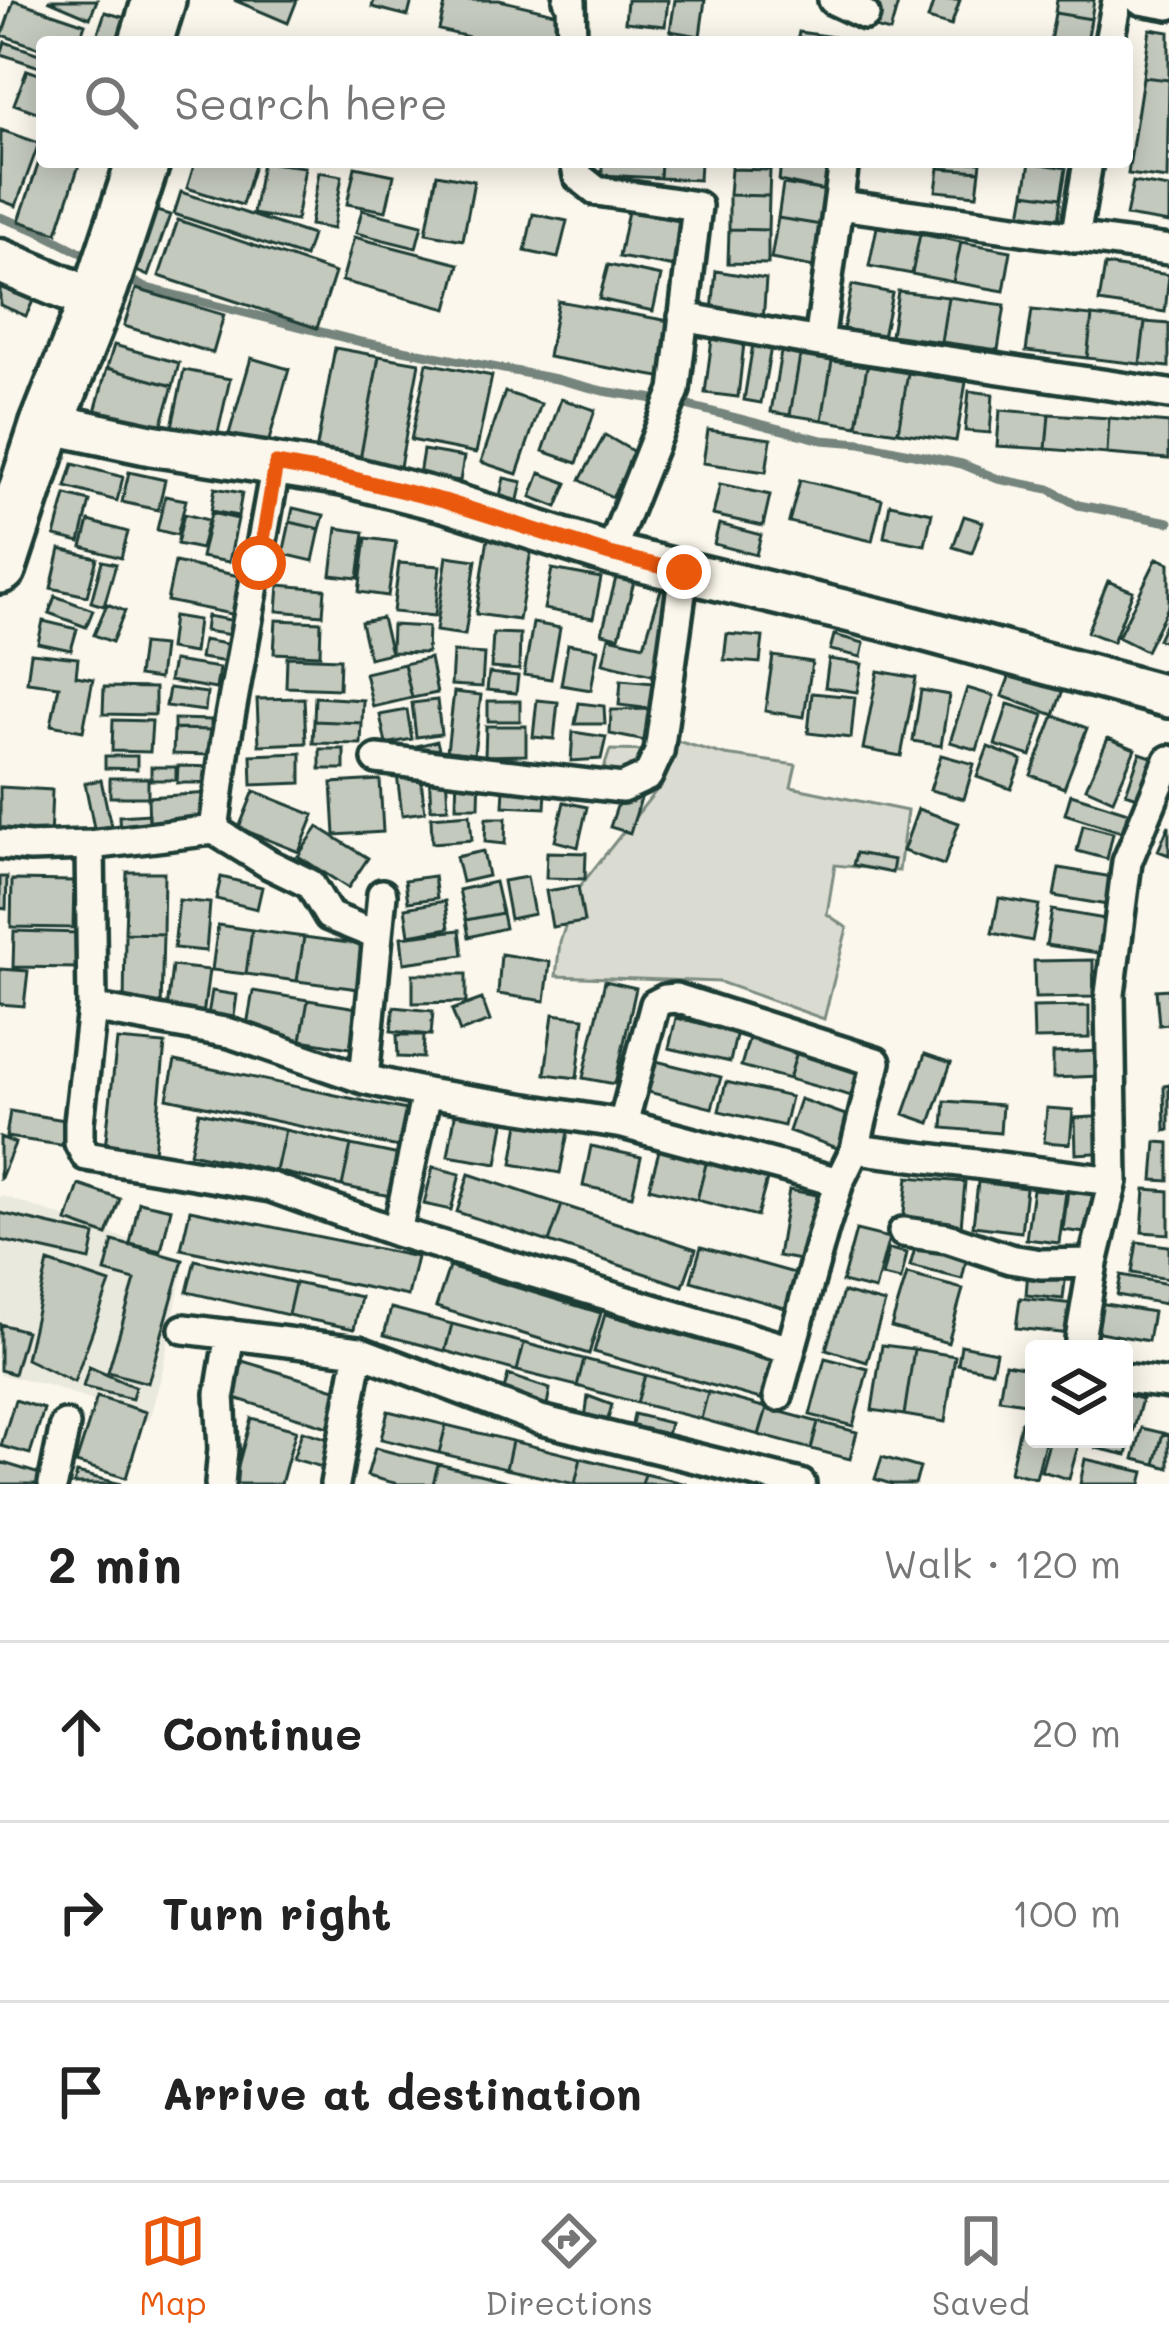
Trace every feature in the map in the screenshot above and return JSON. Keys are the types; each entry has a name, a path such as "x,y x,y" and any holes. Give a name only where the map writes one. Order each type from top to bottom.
{"highway":[{"path":"148,36 159,0"},
{"path":"183,36 190,0"},
{"path":"0,567 48,423 90,266 108,168"},
{"path":"0,481 90,266 139,168"}],"main road":[{"path":"0,261 90,266"}],"street":[{"path":"570,0 572,36"},
{"path":"833,0 865,15"},
{"path":"1110,36 1117,0"},
{"path":"1140,0 1169,5"},
{"path":"576,168 578,176 596,191 697,206 672,399 610,554"},
{"path":"819,342 843,168"},
{"path":"1075,238 1087,168"},
{"path":"840,205 1169,250"},
{"path":"683,317 1169,394"},
{"path":"48,423 151,446 342,476 444,501 610,554 897,623 1169,697"},
{"path":"214,830 276,464"},
{"path":"377,759 622,788 648,776 659,752 684,572"},
{"path":"1081,1340 1113,1181 1110,994 1127,862 1169,760"},
{"path":"0,844 90,844 214,830 310,884 329,916 376,935"},
{"path":"90,844 92,1008 79,1122 79,1143 86,1156 271,1187 397,1232 790,1350"},
{"path":"364,1079 382,894"},
{"path":"623,1124 655,1004 665,999 676,998 876,1062 855,1149 838,1182 778,1396"},
{"path":"92,1008 230,1033 364,1079 426,1093 623,1124 838,1182"},
{"path":"397,1232 426,1093"},
{"path":"855,1149 1113,1181"},
{"path":"903,1232 947,1238 1025,1262 1093,1263"},
{"path":"184,1329 359,1351 542,1420 801,1484"},
{"path":"220,1484 220,1394 230,1334"},
{"path":"335,1484 359,1351"},
{"path":"1133,1379 1169,1384"},
{"path":"53,1484 65,1425"}],"shaded area":[{"path":"670,739 725,755 796,765 791,787 907,811 899,871 835,865 827,914 847,928 824,1019 720,982 556,976 560,942 577,890 659,787 601,777 610,750 657,751"},
{"path":"0,1195 185,1259 149,1421 48,1385 0,1375"}],"building":[{"path":"14,0 85,24 81,36 36,36 36,47 2,35"},
{"path":"48,0 97,0 90,18"},
{"path":"234,0 297,0 288,23"},
{"path":"374,0 412,0 408,16 372,7"},
{"path":"446,0 499,0 567,16 562,36 464,36 439,30"},
{"path":"627,0 668,0 665,26 625,22"},
{"path":"675,0 705,0 700,36 670,31"},
{"path":"877,0 899,0 890,32 870,27"},
{"path":"934,0 960,0 951,26 928,19"},
{"path":"1057,0 1094,0 1091,19 1055,13"},
{"path":"105,12 132,20 127,36 97,36"},
{"path":"1055,13 1091,19 1088,36 1051,36"},
{"path":"1150,29 1169,32 1169,80 1143,77"},
{"path":"5,42 36,53 36,66 1,54"},
{"path":"27,70 36,73 36,112 14,104"},
{"path":"1143,77 1169,80 1167,179 1128,174 1133,168"},
{"path":"1,130 36,142 36,151 16,206 0,200"},
{"path":"37,168 78,168 57,233 19,221"},
{"path":"193,168 253,168 242,205 187,188"},
{"path":"261,168 305,168 296,221 253,214"},
{"path":"355,168 394,175 386,211 347,204"},
{"path":"602,168 661,168 660,178 602,175"},
{"path":"661,168 700,168 699,180 660,178"},
{"path":"780,168 829,168 826,191 779,181"},
{"path":"939,168 980,171 977,195 936,191"},
{"path":"1029,168 1066,168 1061,198 1025,193"},
{"path":"731,169 770,170 769,196 729,195"},
{"path":"319,172 342,176 333,229 310,225"},
{"path":"437,174 474,181 463,240 426,233"},
{"path":"1133,182 1169,188 1169,223 1126,216"},
{"path":"783,184 826,191 821,225 778,218"},
{"path":"181,192 312,235 305,257 174,214"},
{"path":"1025,193 1061,198 1058,221 1021,215"},
{"path":"729,195 769,196 768,230 729,229"},
{"path":"153,210 170,215 148,276 130,268"},
{"path":"362,210 422,225 416,248 356,233"},
{"path":"628,211 684,222 675,267 619,257"},
{"path":"533,214 567,221 558,258 525,251"},
{"path":"778,218 821,225 814,267 771,259"},
{"path":"178,220 335,273 317,328 159,276"},
{"path":"877,227 920,234 912,274 869,266"},
{"path":"729,229 768,230 768,264 728,263"},
{"path":"920,234 961,242 953,282 912,274"},
{"path":"354,237 459,264 447,309 342,281"},
{"path":"961,242 1011,251 1004,291 953,282"},
{"path":"608,265 661,276 653,311 599,299"},
{"path":"1105,265 1169,275 1165,312 1099,302"},
{"path":"716,271 766,279 763,322 712,311"},
{"path":"852,285 892,293 883,337 843,329"},
{"path":"0,287 33,301 26,316 0,305"},
{"path":"136,289 224,315 213,353 124,326"},
{"path":"898,291 948,297 941,342 891,335"},
{"path":"948,297 1005,305 998,350 941,342"},
{"path":"558,301 675,322 665,378 548,357"},
{"path":"1032,310 1092,316 1087,358 1026,351"},
{"path":"1092,316 1145,322 1140,364 1087,358"},
{"path":"1145,322 1169,324 1169,367 1140,364"},
{"path":"712,339 744,343 738,397 705,393"},
{"path":"753,344 771,347 761,403 744,400"},
{"path":"114,345 179,363 173,386 107,368"},
{"path":"335,348 379,356 359,465 315,457"},
{"path":"781,352 800,356 790,415 771,412"},
{"path":"379,356 419,363 399,472 359,465"},
{"path":"800,356 832,361 822,420 790,415"},
{"path":"251,358 289,369 268,444 229,434"},
{"path":"832,361 867,366 857,426 822,420"},
{"path":"427,363 492,376 476,453 411,440"},
{"path":"867,366 908,373 898,432 857,426"},
{"path":"107,368 173,386 158,437 93,419"},
{"path":"184,370 230,379 214,450 169,441"},
{"path":"908,373 966,382 956,441 898,432"},
{"path":"969,391 993,394 990,433 965,431"},
{"path":"505,392 541,404 517,474 481,462"},
{"path":"561,399 595,410 577,463 543,451"},
{"path":"1000,410 1049,414 1046,449 997,446"},
{"path":"1049,414 1109,418 1107,454 1046,449"},
{"path":"1109,418 1169,423 1169,459 1107,454"},
{"path":"708,430 771,439 766,472 703,463"},
{"path":"605,435 636,453 612,497 580,480"},
{"path":"423,450 464,457 460,481 419,475"},
{"path":"73,464 123,477 117,501 66,487"},
{"path":"129,472 165,480 158,510 122,502"},
{"path":"540,473 567,483 557,507 531,497"},
{"path":"504,478 522,482 517,504 499,500"},
{"path":"800,480 882,499 872,541 789,522"},
{"path":"720,484 770,495 763,526 713,515"},
{"path":"215,488 242,493 238,516 211,511"},
{"path":"66,495 90,501 80,542 55,536"},
{"path":"165,496 186,500 177,535 157,530"},
{"path":"890,504 932,513 925,545 884,537"},
{"path":"293,508 324,515 320,529 290,522"},
{"path":"211,513 238,519 229,562 201,557"},
{"path":"184,514 208,520 201,549 177,544"},
{"path":"964,516 983,522 972,553 953,547"},
{"path":"89,521 128,532 121,558 82,547"},
{"path":"290,522 320,529 313,561 283,554"},
{"path":"719,524 761,535 756,555 714,544"},
{"path":"337,528 364,532 358,578 331,575"},
{"path":"366,538 396,542 388,596 359,592"},
{"path":"488,538 532,545 519,620 476,614"},
{"path":"60,549 97,558 87,596 51,588"},
{"path":"447,556 476,560 465,635 436,631"},
{"path":"1157,558 1169,563 1169,605 1146,651 1118,637"},
{"path":"102,561 116,564 104,606 91,602"},
{"path":"175,562 248,578 241,616 167,601"},
{"path":"399,563 440,566 435,616 393,612"},
{"path":"619,566 637,571 619,637 602,633"},
{"path":"552,569 601,578 593,618 544,609"},
{"path":"1108,581 1133,591 1113,642 1087,632"},
{"path":"663,583 698,594 672,680 603,663 609,637 644,645"},
{"path":"279,585 325,589 323,615 277,611"},
{"path":"55,596 93,610 86,627 49,613"},
{"path":"107,604 125,611 112,642 94,635"},
{"path":"1169,615 1169,644 1158,639"},
{"path":"173,616 198,620 194,653 169,649"},
{"path":"207,616 241,622 238,636 205,631"},
{"path":"382,618 391,653 369,658 361,622"},
{"path":"276,620 321,622 320,655 274,653"},
{"path":"43,621 77,629 71,650 38,643"},
{"path":"533,623 560,628 551,679 524,675"},
{"path":"392,625 428,627 427,653 391,652"},
{"path":"493,633 520,634 519,670 491,668"},
{"path":"727,634 763,637 760,663 724,660"},
{"path":"834,635 864,643 861,657 830,650"},
{"path":"203,640 237,646 234,663 200,658"},
{"path":"142,644 163,646 159,679 138,676"},
{"path":"568,644 598,649 591,690 561,685"},
{"path":"453,652 484,654 482,687 451,685"},
{"path":"31,653 78,658 76,676 93,679 83,731 51,725 59,686 27,682"},
{"path":"773,656 812,662 804,717 765,711"},
{"path":"287,657 340,659 339,689 286,687"},
{"path":"430,658 437,693 412,698 404,664"},
{"path":"829,659 862,664 857,692 825,687"},
{"path":"173,661 219,668 216,689 169,681"},
{"path":"404,664 412,698 373,707 365,673"},
{"path":"1013,667 1064,687 1054,715 1002,696"},
{"path":"878,671 916,678 901,756 863,749"},
{"path":"489,673 518,676 516,693 487,690"},
{"path":"621,680 654,683 652,709 619,705"},
{"path":"104,687 155,688 155,715 103,714"},
{"path":"169,688 207,693 205,711 166,706"},
{"path":"967,688 994,696 977,750 950,742"},
{"path":"921,690 949,695 941,746 913,741"},
{"path":"454,692 481,695 474,754 447,751"},
{"path":"812,693 855,697 851,738 808,733"},
{"path":"315,697 363,700 362,723 314,721"},
{"path":"304,698 306,743 259,745 257,699"},
{"path":"437,700 441,734 416,737 412,703"},
{"path":"537,700 558,702 554,739 533,737"},
{"path":"488,701 520,701 520,721 488,721"},
{"path":"579,703 604,706 605,724 575,724"},
{"path":"1008,704 1044,715 1031,756 995,745"},
{"path":"652,709 650,742 610,734 611,710"},
{"path":"407,710 412,739 386,744 380,715"},
{"path":"1054,715 1087,728 1064,788 1031,775"},
{"path":"174,719 211,720 211,730 174,729"},
{"path":"113,720 152,721 150,752 112,751"},
{"path":"314,721 362,723 361,744 313,743"},
{"path":"486,726 526,726 526,755 485,756"},
{"path":"174,729 211,730 210,755 173,754"},
{"path":"573,732 606,737 601,759 571,761"},
{"path":"1108,738 1135,749 1113,800 1086,788"},
{"path":"437,741 442,761 412,768 408,748"},
{"path":"988,747 1022,760 1011,789 977,777"},
{"path":"320,749 344,749 344,769 320,769"},
{"path":"301,753 301,783 252,785 251,755"},
{"path":"1140,753 1166,762 1152,802 1126,793"},
{"path":"941,755 974,764 964,799 930,790"},
{"path":"105,756 137,756 137,769 105,768"},
{"path":"178,766 216,767 216,783 177,783"},
{"path":"151,767 176,767 176,780 151,780"},
{"path":"446,770 448,808 431,809 429,771"},
{"path":"420,771 425,812 402,815 397,774"},
{"path":"457,771 480,771 479,807 456,807"},
{"path":"505,771 547,773 545,808 503,806"},
{"path":"110,778 148,778 148,797 110,797"},
{"path":"101,780 113,835 96,838 85,783"},
{"path":"380,780 383,832 335,835 332,783"},
{"path":"625,783 644,789 630,833 610,827"},
{"path":"0,787 52,790 50,839 0,836"},
{"path":"254,791 314,815 299,852 239,828"},
{"path":"210,793 212,822 149,825 148,797"},
{"path":"1071,794 1128,812 1122,832 1065,814"},
{"path":"564,802 587,807 578,847 555,841"},
{"path":"918,809 959,823 944,865 903,851"},
{"path":"149,814 150,833 120,835 119,816"},
{"path":"470,814 472,840 432,843 431,817"},
{"path":"486,818 506,818 505,844 485,842"},
{"path":"1083,825 1113,833 1107,859 1077,851"},
{"path":"1169,825 1169,855 1158,851"},
{"path":"318,827 368,858 348,888 298,856"},
{"path":"483,851 488,876 462,882 456,857"},
{"path":"547,852 586,853 585,879 546,878"},
{"path":"856,853 894,860 892,873 853,865"},
{"path":"1059,868 1112,877 1107,905 1054,896"},
{"path":"127,872 164,872 163,934 125,933"},
{"path":"434,876 437,898 408,902 405,880"},
{"path":"0,877 7,877 6,909 0,908"},
{"path":"221,877 262,887 257,909 216,899"},
{"path":"527,877 534,914 510,919 503,881"},
{"path":"12,880 74,881 73,928 11,927"},
{"path":"495,882 502,913 466,920 459,890"},
{"path":"578,886 584,922 552,927 546,891"},
{"path":"999,898 1039,905 1032,941 992,933"},
{"path":"179,900 210,903 206,951 174,948"},
{"path":"445,901 449,928 409,935 405,908"},
{"path":"1052,910 1111,920 1105,954 1046,945"},
{"path":"502,913 505,928 469,937 466,920"},
{"path":"218,925 252,930 246,974 212,970"},
{"path":"252,930 304,937 297,981 246,974"},
{"path":"460,930 463,955 404,963 401,937"},
{"path":"14,931 79,933 78,968 13,967"},
{"path":"125,933 163,934 161,1010 124,1009"},
{"path":"304,937 364,945 359,989 297,981"},
{"path":"501,954 550,962 545,1001 498,994"},
{"path":"1093,960 1093,997 1035,998 1034,961"},
{"path":"172,966 209,970 202,1023 166,1019"},
{"path":"0,969 28,971 24,1006 0,1004"},
{"path":"413,974 466,974 466,1002 413,1003"},
{"path":"605,981 636,988 615,1084 583,1078"},
{"path":"1169,989 1169,1024 1159,1025 1156,990"},
{"path":"212,991 237,995 232,1031 206,1027"},
{"path":"253,991 308,1000 301,1040 246,1031"},
{"path":"482,999 490,1021 460,1032 452,1010"},
{"path":"308,1000 357,1008 350,1048 301,1040"},
{"path":"1089,1006 1089,1038 1034,1039 1033,1007"},
{"path":"394,1007 433,1011 431,1035 391,1031"},
{"path":"553,1014 584,1018 577,1078 545,1074"},
{"path":"676,1018 737,1031 730,1062 669,1048"},
{"path":"751,1031 799,1045 789,1079 741,1066"},
{"path":"397,1035 424,1035 423,1058 398,1057"},
{"path":"117,1040 165,1044 153,1162 104,1157"},
{"path":"799,1045 865,1062 855,1097 789,1079"},
{"path":"1101,1051 1102,1076 1053,1078 1053,1053"},
{"path":"925,1054 951,1063 930,1123 904,1114"},
{"path":"175,1061 411,1111 403,1148 167,1098"},
{"path":"656,1061 721,1077 712,1108 648,1092"},
{"path":"726,1082 791,1097 784,1126 719,1111"},
{"path":"1169,1085 1169,1130 1165,1131 1164,1086"},
{"path":"800,1099 857,1119 846,1151 789,1131"},
{"path":"945,1101 1002,1105 1000,1133 943,1128"},
{"path":"1047,1108 1073,1110 1070,1144 1044,1142"},
{"path":"456,1110 505,1118 497,1164 448,1156"},
{"path":"10,1111 71,1121 67,1146 6,1137"},
{"path":"199,1112 285,1130 276,1171 190,1153"},
{"path":"1111,1116 1112,1152 1076,1154 1075,1118"},
{"path":"519,1123 568,1132 560,1173 512,1164"},
{"path":"285,1130 351,1145 342,1186 276,1171"},
{"path":"0,1137 15,1143 0,1180"},
{"path":"1156,1142 1169,1143 1169,1181 1153,1180"},
{"path":"351,1145 399,1155 390,1196 342,1186"},
{"path":"591,1146 641,1157 632,1196 583,1186"},
{"path":"660,1147 707,1160 697,1200 649,1188"},
{"path":"707,1160 768,1176 757,1216 697,1200"},
{"path":"433,1167 460,1174 451,1210 424,1204"},
{"path":"469,1174 562,1205 549,1242 457,1212"},
{"path":"908,1177 965,1182 961,1227 903,1221"},
{"path":"1069,1181 1105,1185 1100,1235 1063,1230"},
{"path":"978,1182 1026,1188 1021,1232 973,1226"},
{"path":"79,1185 120,1199 107,1235 67,1221"},
{"path":"1033,1189 1066,1192 1059,1243 1026,1239"},
{"path":"1145,1189 1169,1191 1169,1234 1142,1232"},
{"path":"789,1190 823,1196 811,1262 778,1256"},
{"path":"139,1202 171,1209 161,1251 130,1244"},
{"path":"562,1205 696,1249 683,1286 549,1242"},
{"path":"190,1210 417,1257 408,1296 181,1249"},
{"path":"0,1213 95,1235 90,1260 0,1240"},
{"path":"856,1230 889,1238 875,1290 842,1282"},
{"path":"113,1241 183,1260 148,1383 108,1372 135,1280 105,1272"},
{"path":"917,1241 968,1253 962,1279 910,1266"},
{"path":"1137,1242 1169,1246 1169,1279 1132,1273"},
{"path":"701,1247 805,1276 795,1311 691,1281"},
{"path":"889,1249 907,1253 901,1280 882,1276"},
{"path":"195,1260 295,1283 288,1315 187,1292"},
{"path":"48,1262 110,1283 74,1382 26,1359"},
{"path":"449,1267 601,1313 589,1354 436,1307"},
{"path":"1028,1270 1066,1273 1063,1299 1026,1295"},
{"path":"907,1274 963,1289 948,1343 891,1327"},
{"path":"1121,1275 1168,1284 1165,1304 1117,1295"},
{"path":"295,1283 361,1297 354,1329 288,1315"},
{"path":"843,1292 885,1303 867,1362 826,1349"},
{"path":"1020,1298 1074,1304 1070,1334 1016,1328"},
{"path":"1099,1303 1153,1312 1148,1341 1094,1331"},
{"path":"391,1308 452,1324 445,1351 384,1335"},
{"path":"605,1314 779,1363 767,1401 594,1352"},
{"path":"0,1324 26,1331 14,1374 0,1370"},
{"path":"452,1324 524,1343 517,1371 445,1351"},
{"path":"524,1343 584,1359 577,1386 517,1371"},
{"path":"882,1345 914,1349 904,1415 872,1410"},
{"path":"961,1345 996,1352 992,1371 958,1364"},
{"path":"914,1349 955,1356 945,1422 904,1415"},
{"path":"825,1358 868,1369 853,1426 810,1415"},
{"path":"584,1359 645,1375 637,1403 577,1386"},
{"path":"239,1360 339,1390 328,1427 228,1396"},
{"path":"1005,1364 1025,1367 1025,1403 999,1399"},
{"path":"89,1367 135,1387 132,1399 83,1387"},
{"path":"508,1375 550,1389 547,1405 502,1397"},
{"path":"645,1375 708,1392 701,1419 637,1403"},
{"path":"708,1392 767,1408 759,1435 701,1419"},
{"path":"588,1396 612,1405 606,1426 585,1419"},
{"path":"1133,1396 1142,1399 1133,1433"},
{"path":"97,1397 146,1412 126,1478 76,1463"},
{"path":"15,1400 44,1409 30,1454 1,1446"},
{"path":"767,1408 818,1422 811,1449 759,1435"},
{"path":"388,1411 446,1425 439,1453 381,1439"},
{"path":"634,1414 670,1423 665,1443 631,1431"},
{"path":"251,1418 296,1430 281,1484 233,1484"},
{"path":"818,1422 857,1432 850,1459 811,1449"},
{"path":"1021,1422 1025,1423 1025,1448 1044,1448 1036,1478 1010,1472"},
{"path":"446,1425 512,1441 506,1469 439,1453"},
{"path":"1142,1428 1163,1433 1155,1464 1134,1459"},
{"path":"302,1431 329,1439 322,1467 293,1459"},
{"path":"1163,1433 1169,1435 1169,1468 1155,1464"},
{"path":"512,1441 581,1458 575,1484 506,1469"},
{"path":"375,1448 438,1464 433,1484 398,1484 367,1476"},
{"path":"1047,1448 1078,1448 1069,1479 1041,1471"},
{"path":"1096,1448 1129,1448 1127,1455"},
{"path":"882,1457 920,1468 915,1484 875,1479"},
{"path":"581,1458 645,1474 642,1484 575,1484"},
{"path":"1085,1459 1144,1472 1141,1484 1080,1484"},
{"path":"0,1462 43,1475 41,1484 0,1484"},
{"path":"438,1464 519,1484 433,1484"},
{"path":"77,1473 121,1484 74,1484"},
{"path":"645,1474 687,1484 642,1484"}],"waterway":[{"path":"0,217 97,261"},
{"path":"122,275 143,287 361,342 674,402 822,440 861,443 962,464 998,479 1049,489 1078,505 1169,522"}],"route":[{"path":"259,563 276,464 444,501 610,554 684,572"}]}
